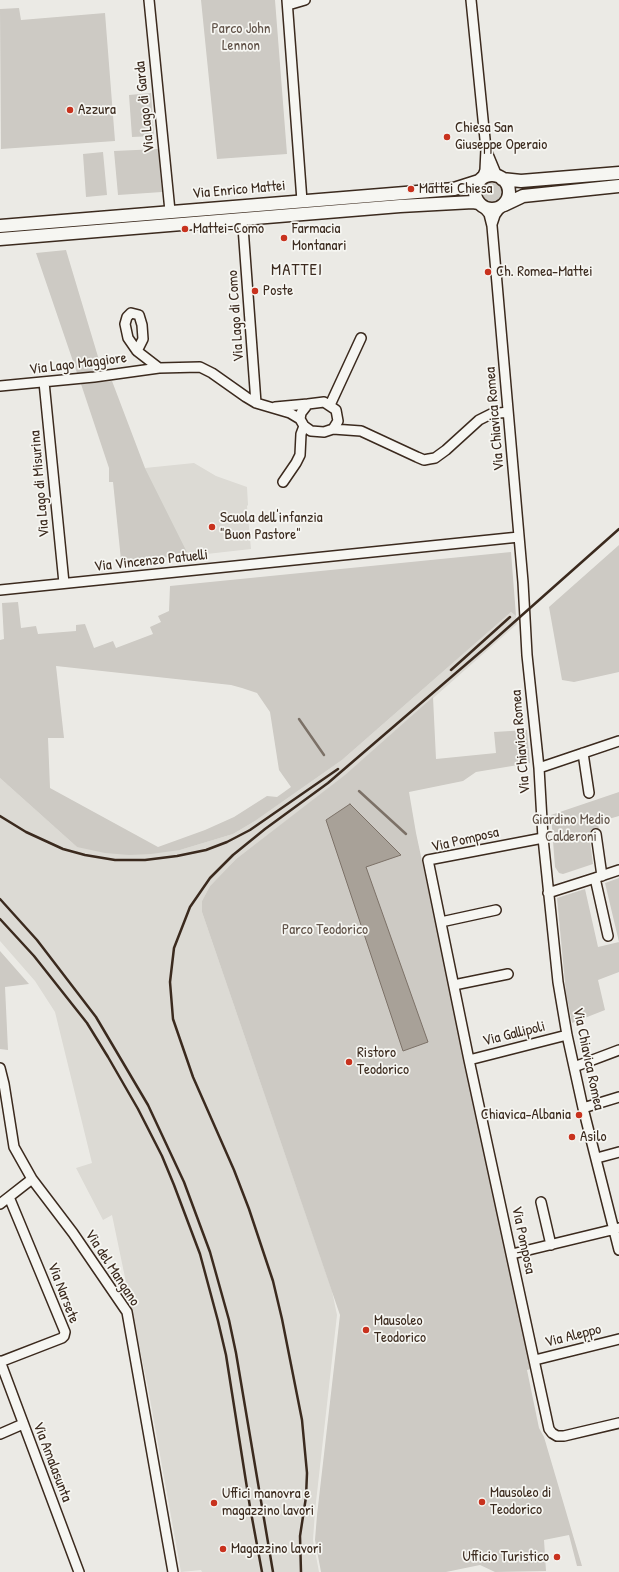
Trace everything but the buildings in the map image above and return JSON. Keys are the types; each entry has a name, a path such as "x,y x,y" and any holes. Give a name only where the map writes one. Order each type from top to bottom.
{"main road":[{"path":"619,173 521,181 487,176 476,185 475,194 481,206 490,210 523,196 619,186"},
{"path":"500,178 508,187 509,192 502,206"},
{"name":"Via Enrico Mattei","path":"0,226 454,189 481,180"},
{"name":"Via Enrico Mattei","path":"0,239 239,223 254,217 400,206 473,202 481,206"}],"street":[{"name":"Via Lago di Garda","path":"149,0 170,211"},
{"path":"302,201 287,2 305,0"},
{"path":"471,0 486,148 485,170 481,180"},
{"path":"486,148 500,178"},
{"name":"Via Chiavica Romea","path":"481,206 489,214 492,226 519,537 527,655 548,893 558,982 566,1035 583,1108 616,1228 619,1250"},
{"name":"Via Chiavica Romea","path":"492,226 495,215 502,206"},
{"name":"Via Lago di Como","path":"239,223 256,404"},
{"path":"330,405 361,338"},
{"name":"Via Lago Maggiore","path":"137,352 159,368"},
{"name":"Via Lago Maggiore","path":"0,386 159,368 200,367 212,373 256,404 290,413 302,423"},
{"name":"Via Lago di Misurina","path":"44,382 64,583"},
{"path":"283,482 300,455 302,423 301,413 308,404 324,402 336,410 338,421 333,429"},
{"name":"Via Lago Maggiore","path":"271,407 308,404"},
{"path":"302,423 312,431 324,432 333,429 361,431 424,460 435,458 446,450 479,420 491,414 508,412"},
{"name":"Via Vincenzo Patuelli","path":"0,590 519,537"},
{"path":"538,768 619,741"},
{"path":"583,753 589,793"},
{"path":"596,834 599,877 608,936"},
{"name":"Via Pomposa","path":"543,838 428,860 469,1060 549,1429 557,1436 564,1436 619,1424"},
{"path":"548,893 619,870"},
{"path":"441,922 496,910"},
{"path":"454,985 508,974"},
{"name":"Via Gallipoli","path":"469,1060 566,1035"},
{"path":"574,1067 619,1050"},
{"name":"Via del Mangano","path":"0,1068 14,1147 32,1179 127,1312 173,1572"},
{"path":"583,1108 619,1097"},
{"path":"596,1158 619,1152"},
{"path":"0,1204 32,1179"},
{"name":"Via Narsete","path":"0,1361 62,1338 65,1332 9,1197"},
{"path":"541,1202 551,1245"},
{"path":"512,1254 616,1228"},
{"name":"Via Aleppo","path":"535,1360 619,1339"},
{"name":"Via Amalasunta","path":"0,1361 79,1572"},
{"path":"0,1434 23,1424"}],"shaded area":[{"name":"Scuola dell'infanzia \"Buon Pastore\"","path":"194,463 216,476 247,487 247,506 251,549 189,556 145,468"},
{"path":"511,612 516,616 517,624 345,776 236,859 210,886 202,901 202,912 332,1291 337,1315 315,1511 313,1540 319,1572 202,1572 201,1570 181,1572 148,1388 112,1215 103,1220 76,1168 92,1163 55,1012 35,981 0,941 0,778 77,847 180,850 233,834 255,821 342,760"},
{"path":"350,804 401,855 366,867 428,1042 403,1051 326,820"}],"green space":[{"name":"Parco John Lennon","path":"201,0 275,0 287,154 217,159"},
{"name":"Azzura","path":"19,8 21,20 105,13 115,141 1,149 0,9"},
{"path":"151,93 154,136 132,137 129,95"},
{"path":"158,149 162,192 118,195 114,151"},
{"path":"103,152 107,195 86,197 83,154"},
{"path":"619,177 619,182 525,190 524,185"},
{"path":"492,180 500,184 504,192 500,200 492,204 484,200 480,192 484,184"},
{"path":"221,210 222,217 0,234 0,229"},
{"path":"66,250 102,370 77,373 36,253"},
{"path":"112,381 145,468 189,556 121,560 113,482 109,482 109,468 81,384"},
{"path":"619,545 619,672 574,682 562,680 549,607"},
{"path":"511,552 516,616 511,612 342,760 255,821 233,834 180,850 151,854 129,855 105,853 77,847 0,778 0,640 4,639 2,603 18,602 21,628 36,626 38,634 76,631 76,625 85,624 94,648 113,641 116,648 153,634 150,627 161,622 158,616 169,611 170,586","holes":["56,666 231,685 257,693 270,712 279,770 291,787 277,797 267,796 234,817 205,830 158,847 50,788 48,738 64,738"]},
{"name":"Parco Teodorico","path":"433,697 436,759 496,753 494,732 527,730 530,763 476,772 463,781 409,792 416,833 531,1369 527,1370 539,1428 544,1437 582,1566 577,1566 569,1535 544,1540 546,1571 495,1572 480,1565 446,1572 321,1572 315,1540 340,1315 202,912 202,901 210,886 236,859 345,775"},
{"name":"Giardino Medio Calderoni","path":"619,792 619,816 598,822 599,831 589,834 593,864 563,874 559,873 555,867 551,815"},
{"path":"619,878 619,942 605,883"},
{"path":"585,889 598,947 619,942 619,972 598,980 605,1010 572,1023 566,993 557,898"},
{"path":"0,951 29,984 5,987 8,1050 0,1049"}],"waterway":[{"path":"299,719 324,755"},
{"path":"359,791 406,834"}],"railway":[{"path":"301,1572 300,1536 306,1497 307,1473 302,1420 282,1319 273,1281 249,1209 234,1170 193,1077 173,1019 170,982 174,948 190,907 210,878 233,855 265,829 328,783 485,648 619,529"},
{"path":"451,670 510,617"},
{"path":"0,816 26,832 63,849 85,855 115,860 145,860 177,856 206,850 227,842 250,830 338,769"},
{"path":"0,899 37,940 96,1017 148,1105 184,1182 210,1252 229,1320 236,1353 273,1572"},
{"path":"0,919 34,956 87,1023 138,1109 162,1156 174,1185 200,1254 226,1355 250,1507 262,1572"}],"place":[{"name":"Azzura","path":"70,110"},
{"name":"Chiesa San Giuseppe Operaio","path":"447,137"},
{"name":"Mattei Chiesa","path":"411,189"},
{"name":"Mattei-Como","path":"185,229"},
{"name":"Farmacia Montanari","path":"284,238"},
{"name":"Ch. Romea-Mattei","path":"488,272"},
{"name":"Poste","path":"255,291"},
{"name":"Scuola dell'infanzia \"Buon Pastore\"","path":"212,527"},
{"name":"Ristoro Teodorico","path":"349,1062"},
{"name":"Chiavica-Albania","path":"579,1115"},
{"name":"Asilo","path":"572,1137"},
{"name":"Mausoleo Teodorico","path":"366,1330"},
{"name":"Mausoleo di Teodorico","path":"482,1502"},
{"name":"Uffici manovra e magazzino lavori","path":"214,1503"},
{"name":"Magazzino lavori","path":"223,1549"},
{"name":"Ufficio Turistico","path":"557,1557"}],"district":[{"name":"MATTEI","path":"297,270"}]}
